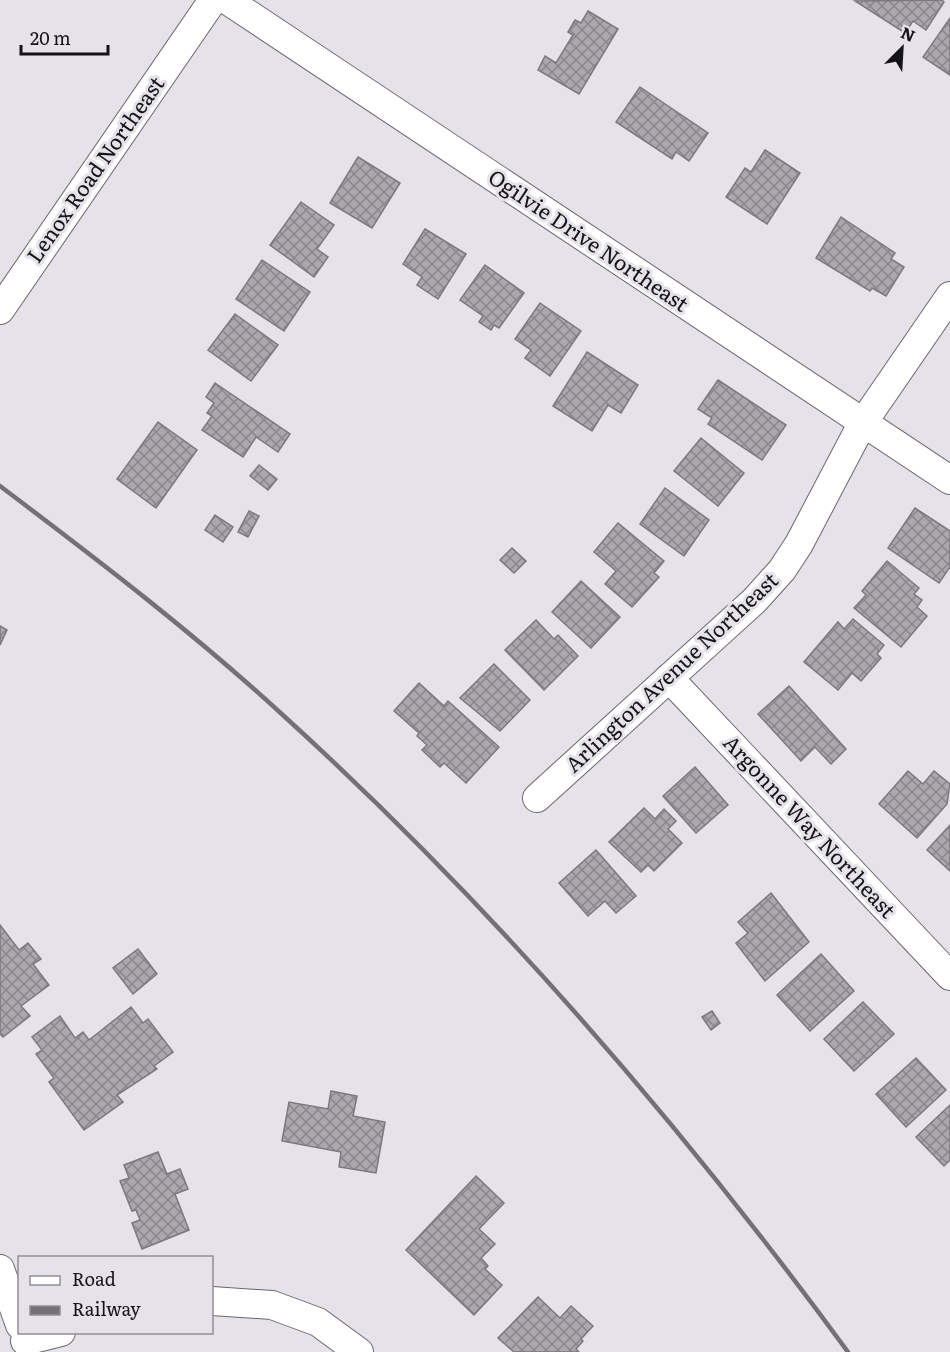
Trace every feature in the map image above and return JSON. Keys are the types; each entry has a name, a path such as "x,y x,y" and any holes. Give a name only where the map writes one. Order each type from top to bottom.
{"street":[{"name":"Lenox Road Northeast","path":"0,310 213,0"},
{"name":"Ogilvie Drive Northeast","path":"227,0 862,424 950,480"},
{"name":"Arlington Avenue Northeast","path":"537,798 755,600 783,570 862,424 950,296"},
{"name":"Argonne Way Northeast","path":"669,678 950,976"},
{"path":"0,1269 18,1322"},
{"path":"213,1301 272,1305 318,1322 359,1352"},
{"path":"23,1337 46,1334"}],"building":[{"path":"942,0 944,2 926,30 913,21 905,33 855,1"},
{"path":"588,11 618,29 579,94 538,70 545,56 556,63 573,35 568,32 575,20 581,23"},
{"path":"950,18 950,75 923,57"},
{"path":"640,87 708,133 689,161 676,152 672,159 616,122"},
{"path":"765,150 800,173 767,224 726,197 745,168 751,172"},
{"path":"358,157 400,183 372,228 330,203"},
{"path":"301,202 334,225 317,249 328,257 314,277 270,245"},
{"path":"841,217 895,253 891,259 904,267 886,296 872,288 870,291 816,258"},
{"path":"425,229 466,254 438,299 417,285 422,277 403,264"},
{"path":"262,260 310,292 284,331 236,299"},
{"path":"485,265 524,293 499,328 494,325 491,330 479,322 483,316 460,300"},
{"path":"540,303 581,331 550,376 525,358 531,350 515,339"},
{"path":"235,314 278,345 251,381 208,350"},
{"path":"587,352 638,385 621,413 608,405 592,431 553,406"},
{"path":"718,380 786,425 762,460 708,424 712,418 698,409"},
{"path":"215,383 290,434 278,452 256,437 243,457 202,430 212,416 207,413 214,403 206,397"},
{"path":"158,422 197,450 156,508 117,479"},
{"path":"701,438 744,473 718,506 674,471"},
{"path":"259,465 277,479 268,490 250,476"},
{"path":"665,488 709,520 684,556 640,524"},
{"path":"915,508 950,531 950,567 939,583 888,548"},
{"path":"249,511 259,516 248,537 238,532"},
{"path":"215,515 233,527 223,542 205,530"},
{"path":"618,523 664,561 654,573 659,577 632,607 605,584 616,571 594,552"},
{"path":"512,548 526,561 514,573 500,560"},
{"path":"887,561 919,588 914,594 922,600 917,607 927,616 901,647 854,608 866,595 862,591"},
{"path":"581,581 620,617 591,648 552,612"},
{"path":"853,619 884,645 877,654 881,658 861,681 852,673 838,690 804,662 838,622 844,629"},
{"path":"536,620 554,639 558,635 578,656 544,690 505,650"},
{"path":"0,626 7,630 0,645"},
{"path":"494,664 530,700 500,731 460,698"},
{"path":"419,683 444,706 448,701 499,747 466,783 444,763 440,767 422,750 427,745 417,736 419,733 394,711"},
{"path":"789,686 846,749 831,764 815,747 801,761 758,714"},
{"path":"695,767 728,805 696,833 663,796"},
{"path":"908,771 923,784 934,771 950,784 947,804 917,838 879,804"},
{"path":"644,808 655,819 664,809 676,821 668,829 682,843 654,871 648,865 641,872 609,842"},
{"path":"950,825 950,871 927,850"},
{"path":"596,850 636,896 616,913 605,901 588,916 559,883"},
{"path":"771,893 809,942 765,981 736,943 748,933 738,922"},
{"path":"0,925 19,950 28,943 41,959 33,964 49,985 21,1006 30,1016 3,1037 0,1034"},
{"path":"138,949 157,974 133,994 113,968"},
{"path":"821,954 854,991 810,1031 777,995"},
{"path":"863,1002 894,1034 854,1071 824,1039"},
{"path":"131,1007 143,1023 148,1019 173,1052 154,1066 157,1069 117,1095 123,1102 84,1130 49,1082 54,1078 36,1054 42,1050 32,1037 60,1016 75,1038 83,1032 89,1040"},
{"path":"712,1011 720,1023 711,1030 702,1017"},
{"path":"916,1058 946,1090 906,1127 876,1094"},
{"path":"331,1091 357,1096 353,1116 385,1122 376,1173 339,1167 341,1152 282,1141 289,1102 328,1109"},
{"path":"950,1105 950,1160 944,1166 916,1137"},
{"path":"158,1152 167,1174 180,1169 188,1189 175,1194 189,1230 142,1249 132,1223 140,1220 136,1210 132,1211 120,1181 129,1178 124,1165"},
{"path":"476,1176 504,1203 479,1229 495,1244 481,1258 488,1266 485,1269 502,1285 474,1315 406,1250"},
{"path":"538,1297 560,1318 571,1306 593,1326 581,1339 583,1341 576,1349 579,1352 514,1352 498,1338"}],"railway":[{"path":"0,486 110,570 251,686 363,790 438,865 511,941 651,1101 719,1183 848,1352"}]}
